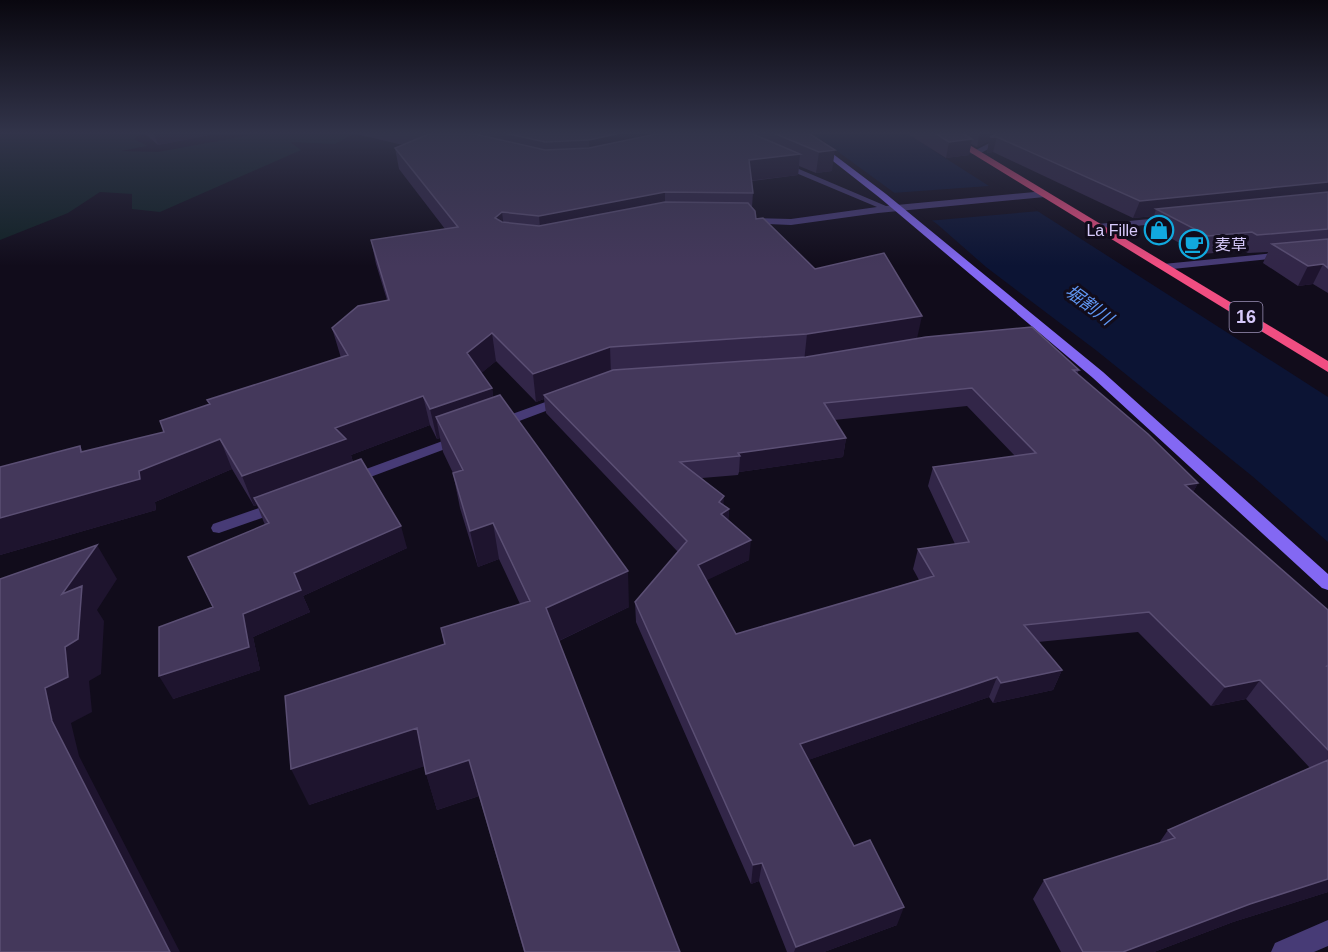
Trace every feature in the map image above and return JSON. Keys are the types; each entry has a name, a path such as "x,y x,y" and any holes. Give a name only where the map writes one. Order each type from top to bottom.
{"highway":[{"name":"16","path":"1015,176 1328,367"}],"street":[{"path":"809,176 874,206 897,208 1045,194"},
{"path":"856,176 1132,404 1328,584"},
{"path":"732,220 791,222 897,208"},
{"path":"1098,227 1180,219"},
{"path":"1163,267 1294,255"},
{"path":"1018,332 1041,328"},
{"path":"336,485 579,393"},
{"path":"219,528 294,501"},
{"path":"1284,952 1328,933"}],"shaded area":[{"path":"0,176 241,176 160,212 132,209 132,194 100,192 68,213 0,240"}],"water":[{"name":"堀割川","path":"872,176 983,176 1328,397 1328,542 1252,476 1097,351 986,267 937,224"}],"pier":[{"path":"974,176 984,176 1040,211 927,221 892,193 989,186"}],"building":[{"path":"418,176 751,176 753,193 665,192 539,216 502,212 495,218 502,222 539,226 665,202 748,203 755,211 756,219 763,218 815,269 884,253 922,316 807,334 610,347 533,374 492,333 467,353 492,388 430,409 423,396 335,428 346,439 242,476 220,439 139,471 140,479 0,518 0,467 80,446 81,452 164,432 160,421 210,404 207,400 348,355 332,328 358,306 389,300 371,240 458,227"},
{"path":"1085,176 1328,176 1328,182 1140,201"},
{"path":"1328,192 1328,229 1257,235 1252,232 1208,236 1156,209"},
{"path":"1328,239 1328,268 1323,264 1308,266 1272,244"},
{"path":"1032,327 1079,370 1073,370 1148,434 1198,483 1185,485 1328,610 1328,750 1260,680 1225,687 1149,612 1024,625 1062,670 1001,683 997,677 800,744 854,846 870,840 904,907 796,947 762,863 753,865 635,602 687,541 544,395 613,370 806,357 926,337","holes":["972,388 1036,453 933,467 969,542 918,549 934,576 736,634 698,565 751,540 721,514 729,509 719,502 724,496 680,462 740,456 738,453 846,438 824,403"]},
{"path":"500,395 628,571 546,608 680,952 525,952 469,760 426,774 417,728 291,769 285,696 445,644 441,628 530,601 493,523 470,531 453,473 463,470 436,417"},
{"path":"361,459 401,526 294,573 301,590 243,614 249,647 159,676 159,627 213,607 188,557 269,523 254,498"},
{"path":"97,545 62,594 82,586 78,639 65,647 68,677 45,688 52,721 170,952 0,952 0,579"},
{"path":"1328,760 1328,879 1250,904 1123,952 1083,952 1044,880 1175,838 1168,830"}],"place":[{"name":"La Fille","path":"1159,230"},
{"name":"麦草","path":"1194,244"}]}
